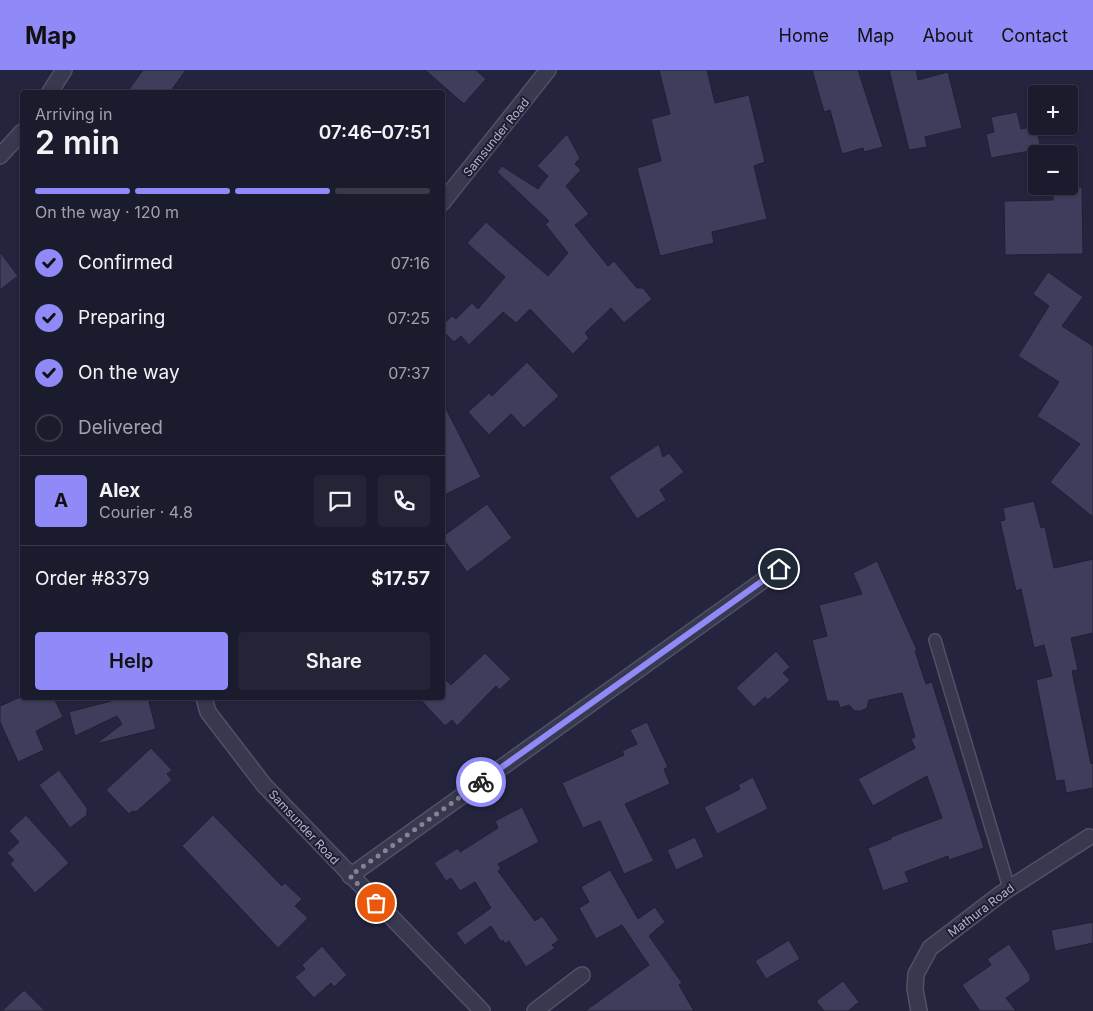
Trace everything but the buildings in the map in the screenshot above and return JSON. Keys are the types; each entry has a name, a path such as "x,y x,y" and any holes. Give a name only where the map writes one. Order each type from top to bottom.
{"street":[{"name":"Samsunder Road","path":"445,199 548,70"},
{"path":"51,90 58,71"},
{"path":"0,156 20,134"},
{"path":"350,876 779,569"},
{"name":"Samsunder Road","path":"205,700 208,712 264,785 482,1011"},
{"name":"Mathura Road","path":"919,1011 915,989 916,974 930,948 1009,888 1089,837"},
{"path":"535,1011 582,975"}],"lane":[{"path":"935,640 1009,888"}],"way so far":[{"path":"376,903 350,876 481,782"}],"route":[{"path":"481,782 779,569"}]}
